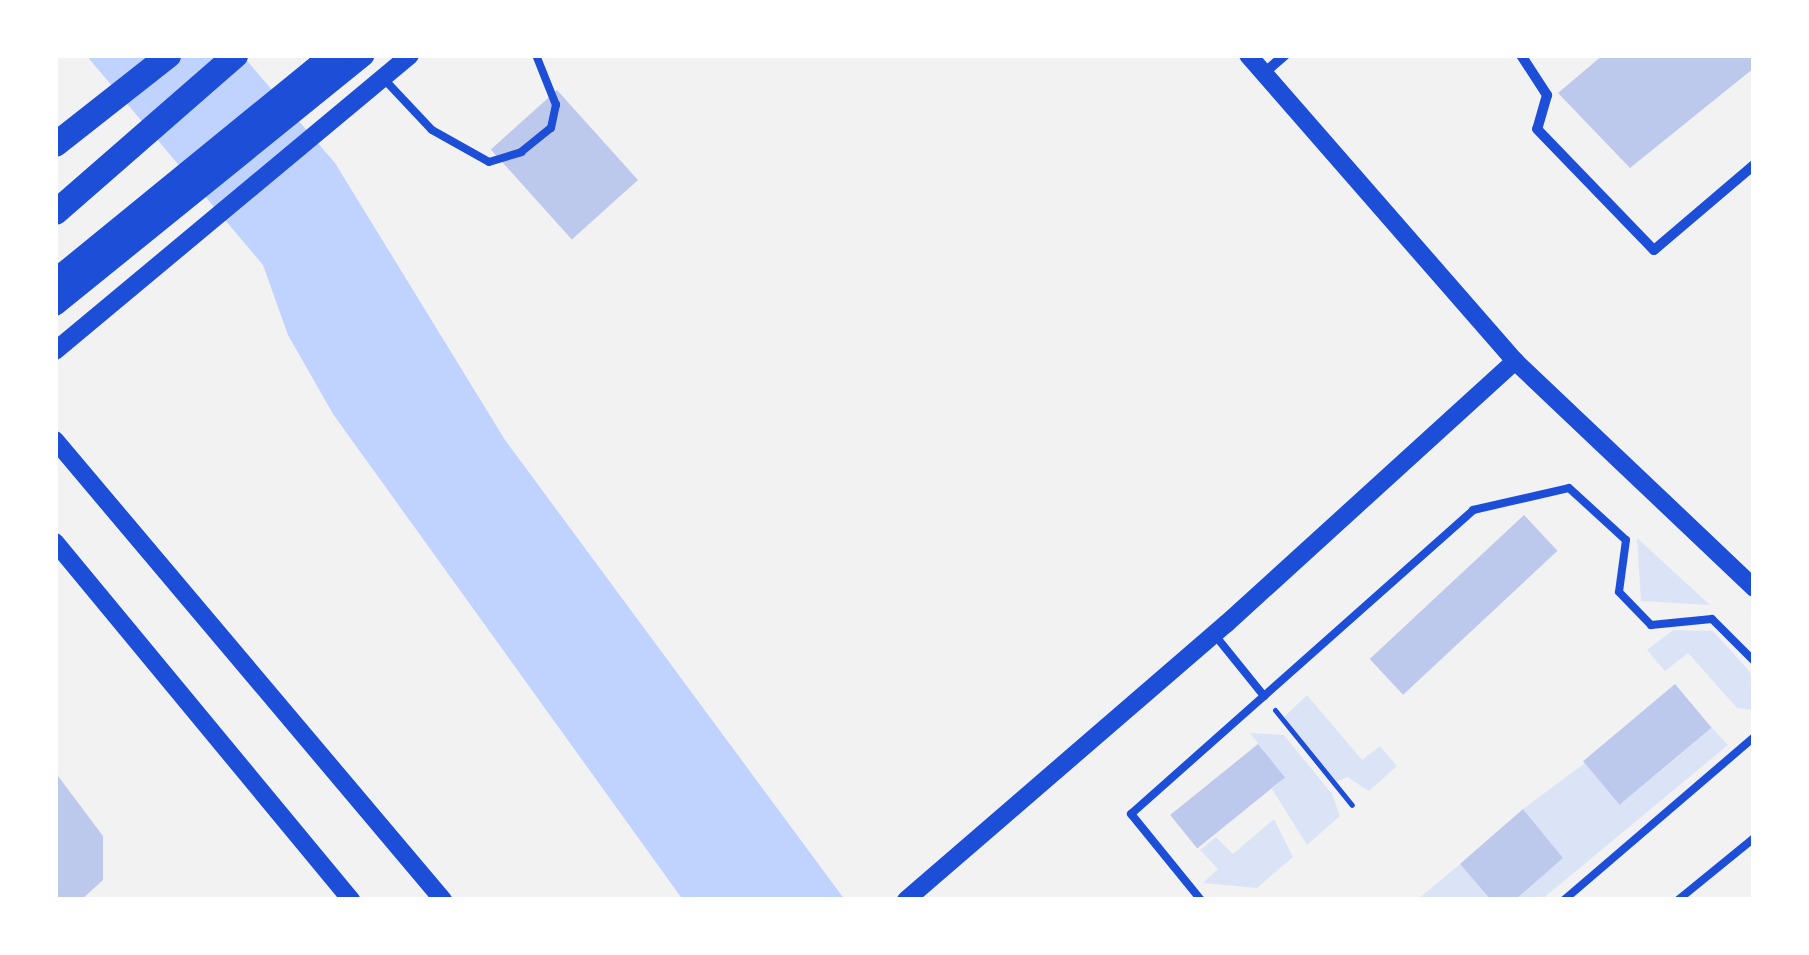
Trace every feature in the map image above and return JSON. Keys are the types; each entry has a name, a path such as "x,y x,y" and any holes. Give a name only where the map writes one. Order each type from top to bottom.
{"highway":[{"path":"55,144 146,55"},
{"path":"55,144 168,55"},
{"path":"55,212 235,55"},
{"path":"55,281 332,55"}],"main road":[{"path":"55,305 364,55"}],"street":[{"path":"55,352 410,55"},
{"path":"1248,55 1514,361 1754,588"},
{"path":"1264,73 1285,55"},
{"path":"1521,55 1547,95 1537,129 1654,250 1754,165"},
{"path":"906,900 1214,634 1514,361"},
{"path":"55,440 443,900"},
{"path":"55,542 351,900"}],"lane":[{"path":"383,78 432,130 489,162 521,152 551,128 556,105 536,55"},
{"path":"1201,900 1132,814 1473,510 1569,488 1626,540 1619,592 1651,625 1712,619 1754,661"},
{"path":"1214,634 1264,696"},
{"path":"1564,900 1754,738"},
{"path":"1678,900 1754,838"}],"path":[{"path":"1264,696 1352,806"}],"shaded area":[{"path":"1637,538 1710,605 1641,601"},
{"path":"1673,630 1713,631 1750,672 1754,710 1737,708 1688,653 1665,671 1647,650"},
{"path":"1307,695 1362,760 1380,746 1397,766 1369,791 1347,777 1334,783 1282,719"},
{"path":"1712,728 1728,745 1541,900 1515,900 1563,858 1523,809 1585,763 1621,804"},
{"path":"1250,733 1284,735 1332,794 1340,816 1307,845 1272,789 1284,777"},
{"path":"1274,819 1293,857 1257,888 1203,883 1218,869 1200,850 1216,837 1233,854"},
{"path":"1460,864 1491,900 1417,900"}],"water":[{"path":"86,55 242,55 335,163 505,440 845,900 683,900 333,414 288,335 263,265"}],"building":[{"path":"1603,55 1754,55 1754,68 1630,168 1558,93"},
{"path":"557,90 638,180 572,239 491,150"},
{"path":"1524,515 1557,551 1403,695 1370,659"},
{"path":"1675,684 1712,728 1620,805 1583,761"},
{"path":"1258,744 1285,777 1197,849 1170,815"},
{"path":"55,772 103,836 103,880 81,900 55,900"},
{"path":"1523,809 1563,858 1515,900 1491,900 1460,864"}]}
